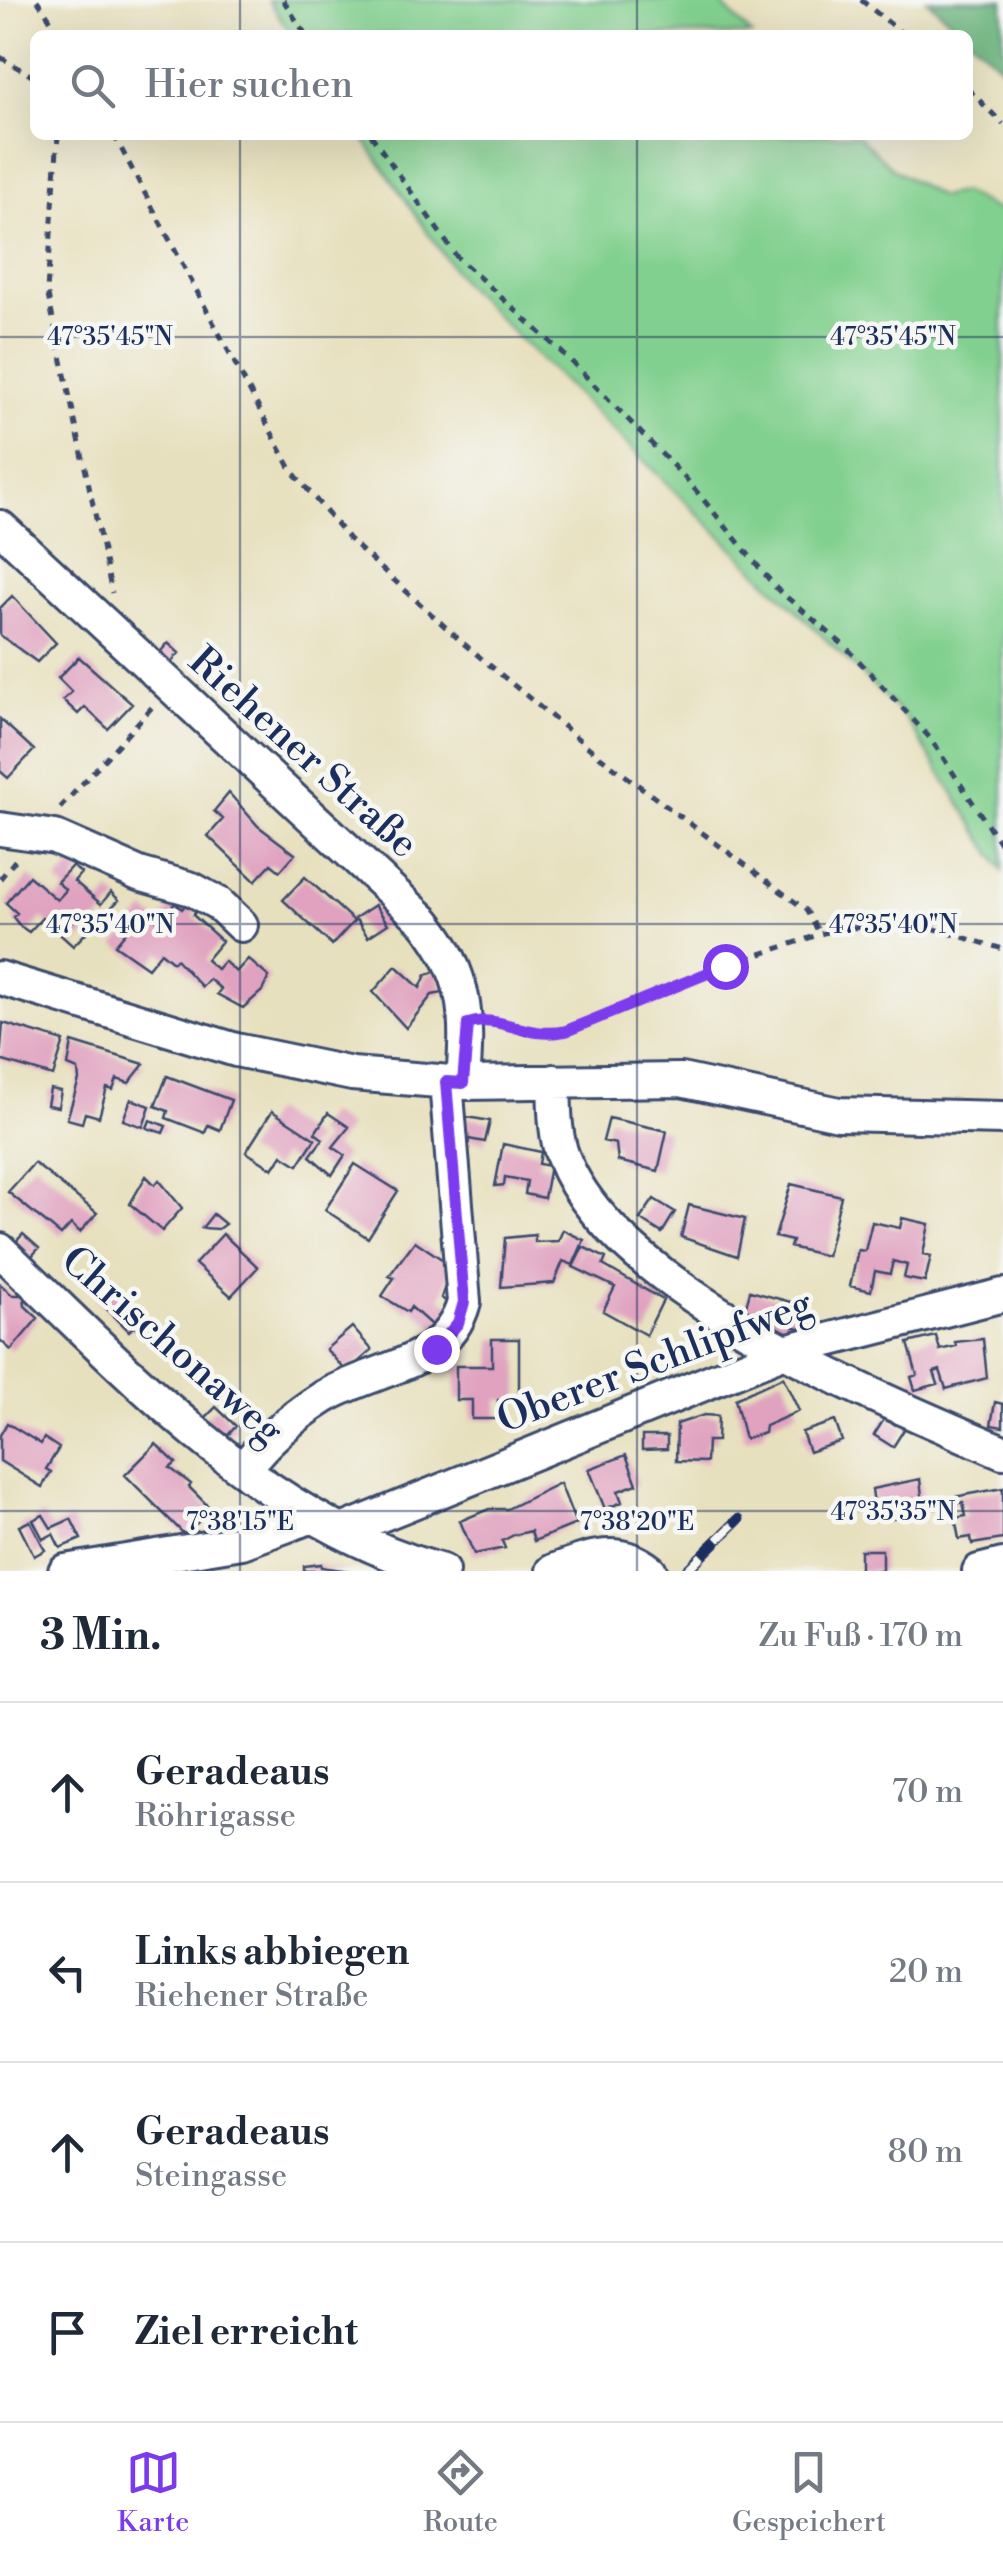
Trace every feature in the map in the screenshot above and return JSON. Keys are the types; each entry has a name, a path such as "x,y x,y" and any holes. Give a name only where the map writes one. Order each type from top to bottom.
{"street":[{"name":"Riehener Straße","path":"0,527 425,922 450,952 468,1024 454,1082 464,1302 458,1323 436,1349 325,1396 260,1448 244,1469"},
{"path":"0,829 55,836 139,874 192,890 219,904 241,924"},
{"path":"0,978 294,1064 454,1082 681,1080 839,1114 1003,1118"},
{"path":"554,1082 562,1157 608,1225 644,1262 842,1384 1003,1452"},
{"name":"Chrischonaweg","path":"0,1250 175,1416 310,1517 402,1560 442,1571"},
{"name":"Oberer Schlipfweg","path":"344,1530 785,1351 1003,1295"},
{"path":"65,1571 242,1542 310,1517"},
{"path":"553,1571 604,1552 646,1567"},
{"path":"979,1571 1003,1566"}],"path":[{"path":"36,0 57,30"},
{"path":"283,0 303,30"},
{"path":"861,0 898,30"},
{"path":"0,57 30,75"},
{"path":"973,94 1003,124"},
{"path":"58,140 47,291 124,645"},
{"path":"117,140 292,471 349,539 463,643 599,756 806,910 820,934"},
{"path":"375,140 457,257 568,359 688,481 776,589 847,648 930,738 1003,848"},
{"path":"36,834 169,688"},
{"path":"468,1024 494,1020 517,1031 545,1036 566,1031 725,966 820,934 887,923 925,926 1003,948"}],"green space":[{"path":"268,0 717,0 747,30 289,30"},
{"path":"927,0 1003,0 1003,68 973,41 973,30 961,30"},
{"path":"364,140 862,140 893,169 940,197 961,192 1003,213 1003,871 904,716 462,282"}],"building":[{"path":"12,596 56,643 37,662 0,635 0,608"},
{"path":"168,643 179,653 167,667 156,657"},
{"path":"79,657 132,704 108,729 85,707 78,714 63,700 72,692 58,678"},
{"path":"0,719 34,750 8,778 0,771"},
{"path":"229,793 258,826 295,854 280,871 271,864 255,881 208,836 223,819 214,811"},
{"path":"72,866 81,873 74,881 101,904 111,892 119,900 73,946 42,918 29,932 20,926 13,917 17,913 6,903 29,876 57,900 66,890 57,882"},
{"path":"305,877 354,921 332,945 283,900"},
{"path":"175,903 182,909 187,903 196,911 193,915 222,941 206,960 217,969 224,961 236,972 248,959 269,977 262,991 243,1008 217,994 221,989 209,979 202,987 176,959 173,962 161,952 148,968 115,945 145,910 159,922"},
{"path":"375,905 388,924 368,937 355,918"},
{"path":"396,966 420,988 426,975 437,971 443,993 432,995 406,1028 373,992"},
{"path":"3,1023 64,1041 53,1076 0,1060"},
{"path":"72,1042 144,1064 129,1083 117,1079 113,1090 107,1088 99,1117 85,1113 82,1123 67,1119 79,1080 78,1070 68,1066"},
{"path":"167,1076 231,1100 220,1130 208,1125 205,1133 166,1118 168,1111 155,1106"},
{"path":"50,1089 61,1091 58,1107 47,1105"},
{"path":"131,1099 150,1106 143,1127 123,1120"},
{"path":"272,1111 315,1139 298,1165 282,1155 273,1169 246,1152"},
{"path":"328,1113 349,1127 333,1147 345,1155 332,1175 310,1156 323,1139 315,1133"},
{"path":"467,1117 490,1121 485,1142 463,1138"},
{"path":"609,1118 667,1131 658,1171 618,1161 616,1144 603,1141"},
{"path":"150,1120 166,1126 163,1133 147,1128"},
{"path":"503,1144 541,1152 539,1164 550,1166 544,1198 525,1194 527,1181 505,1177 504,1185 495,1186"},
{"path":"34,1163 97,1213 80,1232 71,1224 61,1235 8,1192"},
{"path":"355,1164 398,1191 368,1238 325,1210"},
{"path":"146,1176 155,1185 159,1180 182,1208 162,1231 130,1204"},
{"path":"791,1184 841,1196 827,1256 790,1247 792,1241 775,1237"},
{"path":"654,1199 675,1212 662,1233 640,1219"},
{"path":"689,1205 745,1219 737,1256 681,1237"},
{"path":"213,1214 225,1224 218,1229 202,1228"},
{"path":"902,1218 929,1224 923,1254 931,1256 925,1282 904,1278 907,1265 893,1261 890,1274 875,1271 871,1291 850,1286 858,1250 865,1251 872,1222 900,1228"},
{"path":"563,1230 584,1240 573,1265 563,1261 554,1283 501,1287 505,1238 535,1235 535,1242 558,1241"},
{"path":"23,1234 39,1248 31,1257 15,1243"},
{"path":"223,1234 258,1267 231,1296 195,1264"},
{"path":"415,1241 452,1266 441,1298 455,1307 439,1332 411,1307 408,1312 382,1296 394,1278 389,1276"},
{"path":"583,1247 606,1258 603,1265 663,1300 646,1335 603,1311 615,1287 573,1267"},
{"path":"111,1283 149,1320 139,1330 134,1326 129,1331 96,1298"},
{"path":"0,1284 12,1295 24,1295 25,1306 38,1318 11,1350 0,1340"},
{"path":"750,1291 809,1307 803,1329 744,1313"},
{"path":"352,1327 372,1350 347,1372 326,1349"},
{"path":"936,1336 940,1350 956,1346 955,1342 983,1339 987,1378 946,1389 940,1370 934,1372 938,1384 915,1390 911,1377 917,1375 908,1343"},
{"path":"492,1339 519,1339 519,1400 498,1400 498,1419 472,1419 472,1400 456,1400 456,1366 492,1366"},
{"path":"783,1377 799,1411 765,1426 764,1433 745,1439 735,1399"},
{"path":"995,1402 1003,1404 1003,1427 991,1425"},
{"path":"216,1407 236,1426 221,1443 200,1423"},
{"path":"704,1415 718,1416 717,1441 707,1441 706,1462 676,1461 677,1424"},
{"path":"886,1416 905,1428 893,1447 874,1435"},
{"path":"835,1421 842,1441 809,1452 802,1432"},
{"path":"7,1423 41,1444 44,1438 59,1448 46,1469 51,1472 42,1487 0,1461 0,1435"},
{"path":"642,1436 667,1436 667,1449 642,1450"},
{"path":"156,1444 176,1463 170,1468 191,1484 189,1487 211,1509 185,1535 125,1475"},
{"path":"626,1455 637,1484 618,1491 622,1502 605,1509 589,1469"},
{"path":"920,1479 924,1514 876,1520 872,1489"},
{"path":"560,1483 576,1524 534,1541 531,1531 514,1535 502,1541 505,1548 474,1554 460,1521 489,1509 507,1509"},
{"path":"1003,1488 1003,1539 972,1544 971,1537 959,1539 955,1518 966,1516 963,1502 955,1504 954,1497"},
{"path":"43,1515 51,1528 71,1519 81,1539 60,1548 53,1534 43,1539 33,1520"},
{"path":"30,1521 45,1550 34,1556 19,1526"},
{"path":"860,1550 882,1550 882,1571 860,1571"},
{"path":"321,1564 350,1571 304,1571 304,1566"}],"railway":[{"path":"686,1571 739,1519"}],"route":[{"path":"436,1349 458,1323 464,1302 446,1082 463,1083 468,1024 494,1020 517,1031 545,1036 725,966"}]}
